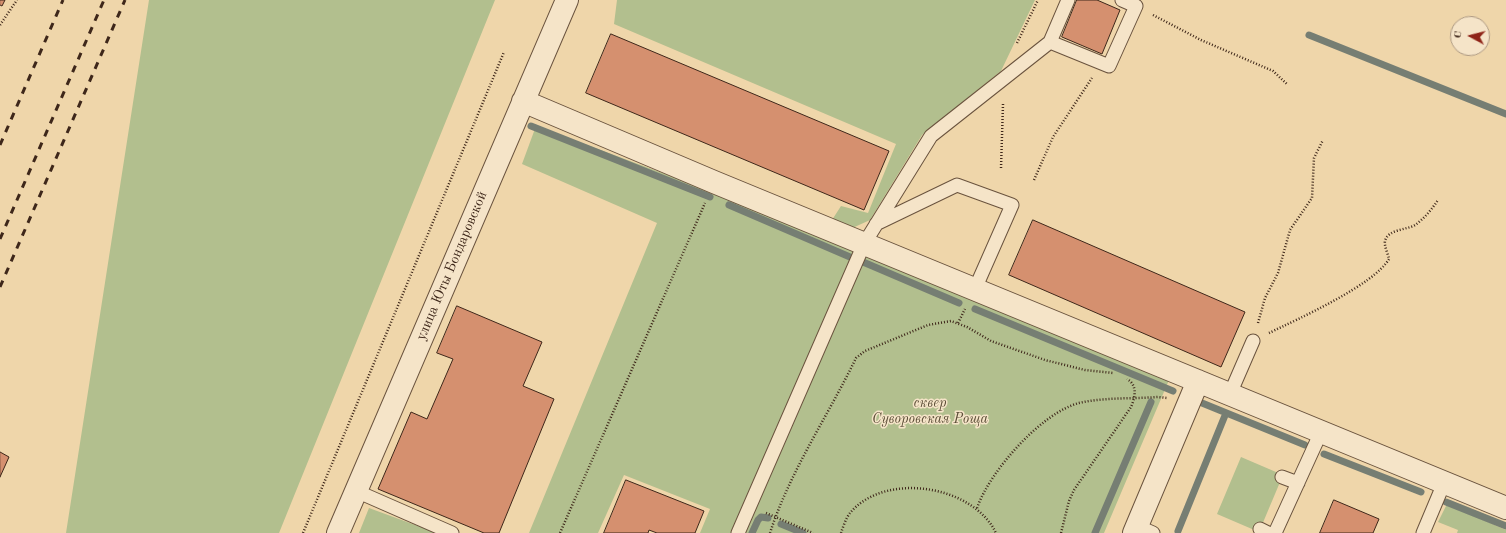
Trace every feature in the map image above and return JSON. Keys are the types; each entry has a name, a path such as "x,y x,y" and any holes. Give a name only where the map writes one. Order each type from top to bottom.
{"street":[{"name":"улица Юты Бондаровской","path":"338,533 567,0"},
{"path":"523,101 714,182 1506,508"},
{"path":"1141,531 1198,381"}],"lane":[{"path":"738,533 864,244 876,224 931,136 1050,42 1068,0"},
{"path":"1050,42 1109,66 1136,6 1122,0"},
{"path":"876,224 957,185 1012,205 974,289"},
{"path":"1230,394 1253,341"},
{"path":"1275,533 1321,432"},
{"path":"1282,477 1298,483"},
{"path":"1423,533 1444,483"},
{"path":"356,491 452,533"}],"path":[{"path":"0,25 17,0"},
{"path":"1001,168 1005,77 1014,49 1038,0"},
{"path":"1136,6 1201,40 1273,71 1288,85"},
{"path":"303,533 504,52"},
{"path":"1034,180 1053,137 1102,63"},
{"path":"1253,341 1265,298 1278,272 1290,230 1312,198 1314,158 1323,140"},
{"path":"560,533 714,182"},
{"path":"1253,341 1351,291 1376,273 1386,265 1389,259 1385,240 1389,236 1414,226 1432,209 1438,200"},
{"path":"770,533 775,517 802,461 856,358 865,351 928,325 951,321 967,327 991,341 1045,360 1085,370 1118,374"},
{"path":"1061,533 1069,501 1074,490 1114,433 1134,399 1135,390 1131,381 1124,377"},
{"path":"977,508 987,486 1002,464 1041,425 1056,413 1077,404 1095,400 1158,397 1189,402"},
{"path":"840,533 849,514 863,503 890,489 906,487 922,488 954,497 977,508 991,522 996,533"},
{"path":"750,506 813,533"}],"green space":[{"path":"149,0 495,0 279,533 66,533"},
{"path":"617,0 1035,0 1001,71 922,135 870,220 848,230 832,220 841,206 868,213 896,144 614,24"},
{"path":"536,126 727,197 856,251 735,533 700,533 710,509 624,475 598,533 529,533 657,223 522,164"},
{"name":"сквер Суворовская Роща","path":"866,252 1169,380 1104,533 744,533"},
{"path":"1241,457 1283,475 1259,532 1217,514"},
{"path":"1447,504 1506,530 1506,533 1457,533 1458,530 1438,522"},
{"path":"369,508 437,533 359,533"}],"building":[{"path":"0,0 5,0 2,6 0,5"},
{"path":"1077,0 1097,0 1120,10 1102,54 1062,37"},
{"path":"611,34 889,151 864,210 586,93"},
{"path":"1033,220 1245,312 1221,367 1009,275"},
{"path":"457,306 542,342 523,386 554,399 499,533 484,533 378,489 411,412 427,419 453,359 437,353"},
{"path":"0,452 9,457 0,477"},
{"path":"626,480 704,511 695,533 657,533 649,530 648,533 604,533"},
{"path":"1334,500 1379,519 1373,533 1320,533"}],"waterway":[{"path":"1309,35 1506,114"},
{"path":"531,126 710,197"},
{"path":"729,205 850,257"},
{"path":"863,262 959,303"},
{"path":"975,309 1173,391"},
{"path":"1095,533 1151,402"},
{"path":"1202,403 1305,445"},
{"path":"1178,531 1226,413"},
{"path":"1324,454 1421,492"},
{"path":"1446,502 1506,526"},
{"path":"752,533 761,517 768,518"},
{"path":"781,524 803,533"}],"railway":[{"path":"0,145 63,0"},
{"path":"0,239 104,0"},
{"path":"0,287 125,0"}]}
